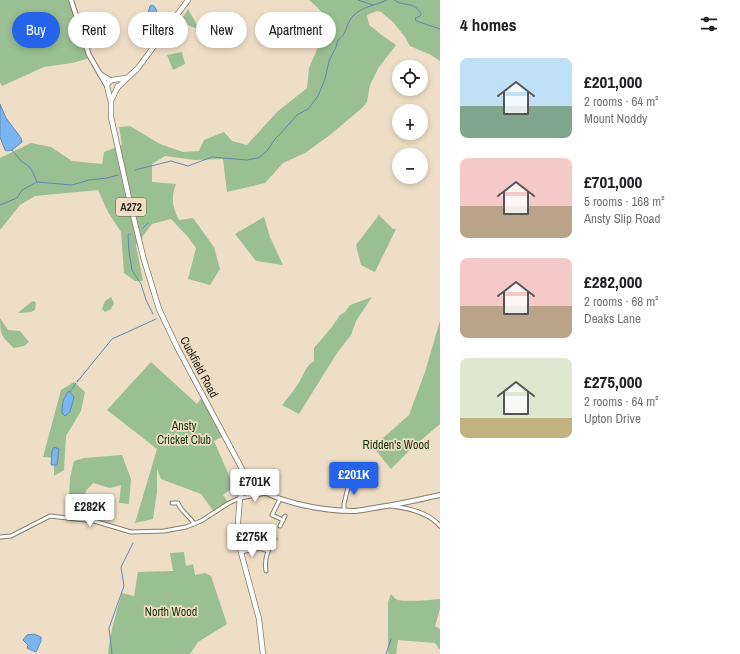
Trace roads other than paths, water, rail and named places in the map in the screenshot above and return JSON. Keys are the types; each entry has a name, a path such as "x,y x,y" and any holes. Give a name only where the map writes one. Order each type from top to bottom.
{"highway":[{"name":"A272","path":"117,88 141,65 188,0"},
{"path":"112,80 118,83 117,88 112,91 108,88 108,83 112,80 126,78"},
{"name":"Cuckfield Road","path":"108,88 111,102 111,117 131,207 144,260 159,309 177,347 249,482"},
{"name":"Cuckfield Road","path":"111,102 117,88"},
{"path":"249,482 243,489 240,498 238,522 240,552 259,619 263,654"}],"main road":[{"path":"72,0 89,55 108,88"},
{"path":"100,73 112,80"},
{"name":"Cuckfield Road","path":"249,482 266,493 280,499 320,508 344,511 401,505 440,495"}],"street":[{"path":"344,511 344,504 350,479"},
{"path":"0,537 12,536 50,516 94,521 131,532 164,531 202,521 229,502 240,498 266,493"},
{"path":"280,499 272,515 283,520"},
{"path":"172,503 182,501"},
{"path":"178,503 194,524"},
{"path":"401,505 424,514 436,521 440,526"},
{"path":"280,526 284,516"},
{"path":"266,571 265,564 268,552 275,539"},
{"path":"240,552 260,548 268,552"}],"water":[{"path":"152,5 157,12 148,12 150,6"},
{"path":"0,104 6,118 21,138 22,142 12,150 5,150 0,137"},
{"path":"69,391 74,397 70,412 65,416 62,413 63,404 65,396"},
{"path":"54,447 59,449 57,465 51,465 52,451"},
{"path":"34,634 41,637 41,641 36,652 27,648 28,645 23,640 27,635"}],"waterway":[{"path":"358,0 373,5"},
{"path":"135,170 171,161 188,166 212,157 247,160 258,158 267,151 275,139 297,115 308,109 318,96 325,79 329,61 338,40 345,32 353,16 365,8 387,0"},
{"path":"394,0 416,7 421,14 415,18 416,21 440,29"},
{"path":"12,150 22,162 30,167 37,182"},
{"path":"0,205 17,198 22,190 37,182 72,185 89,180 118,175"},
{"path":"143,228 148,223"},
{"path":"131,234 128,235 132,270 141,284 146,300 153,314"},
{"path":"78,380 77,382 112,339 156,319"},
{"path":"70,392 76,383"},
{"path":"112,654 109,628 124,586 121,567 133,543"},
{"path":"386,654 391,639"}],"park label":[{"name":"Ansty Cricket Club","path":"184,433"},
{"name":"Ridden's Wood","path":"396,445"},
{"name":"North Wood","path":"171,612"}]}
